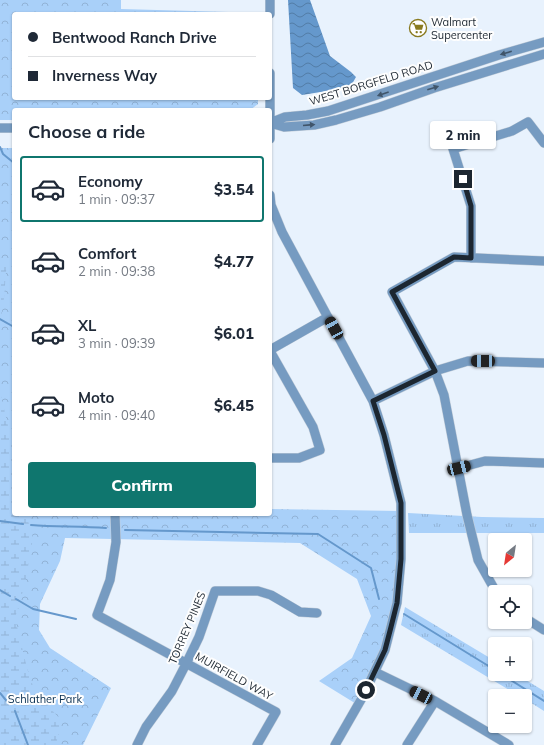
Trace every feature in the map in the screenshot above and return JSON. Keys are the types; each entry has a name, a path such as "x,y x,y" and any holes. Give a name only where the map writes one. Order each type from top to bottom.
{"street":[{"path":"270,0 270,12"},
{"name":"WEST BORGFELD ROAD","path":"272,122 285,117 328,111 499,55 544,42"},
{"name":"WEST BORGFELD ROAD","path":"272,124 284,127 314,125 336,120 544,54"},
{"path":"471,258 471,206 453,149 512,131 528,122 544,143"},
{"path":"0,128 12,128"},
{"path":"272,207 282,232 373,401 384,435 401,503 401,559 397,603 385,650 362,698 335,745"},
{"path":"492,585 478,560 467,515 444,395 435,371 392,292 454,257 544,261"},
{"path":"272,350 328,317"},
{"path":"272,355 313,427 320,450 299,458 272,458"},
{"path":"373,401 435,371 468,361 544,363"},
{"path":"459,468 485,461 544,463"},
{"name":"MUIRFIELD WAY","path":"115,516 116,542 110,580 96,615 276,712 257,745"},
{"name":"TORREY PINES","path":"137,745 146,727 172,691 186,664 199,637 216,591 258,591 271,596 300,612 317,613"},
{"path":"532,622 544,630"},
{"path":"375,672 434,701 509,745"},
{"path":"407,745 434,701"}],"green space":[{"path":"0,0 121,0 121,9 226,12 12,12 12,100 258,100 258,104 253,108 12,108 12,120 0,120"},
{"name":"Schlather Park","path":"0,148 12,148 12,516 272,516 272,509 401,511 401,559 385,650 358,705 319,681 352,658 371,616 357,579 300,543 65,538 60,561 40,604 39,630 50,648 111,688 83,745 0,745"},
{"path":"0,259 7,259 0,325"},
{"path":"0,392 12,443 12,516 27,516 33,538 25,584 15,618 27,668 35,692 61,720 56,745 0,745"},
{"path":"408,513 482,517 544,518 544,533 409,533"},
{"path":"405,607 488,657 488,677 401,625"},
{"path":"494,681 528,681 544,691 544,711 532,703 532,689 507,689"}],"water":[{"path":"288,0 310,0 330,56 356,77 352,84 345,88 302,95 293,88"}],"waterway":[{"path":"0,147 3,154 12,161"},
{"path":"0,319 12,326"},
{"path":"0,521 23,524"},
{"path":"31,525 106,528"},
{"path":"125,530 318,534 371,568 379,599"},
{"path":"0,590 10,596"},
{"path":"16,599 33,609 76,619"},
{"path":"404,614 488,666"},
{"path":"512,681 544,701"},
{"path":"0,693 9,704"},
{"path":"15,711 28,745"}],"place":[{"name":"Walmart Supercenter","path":"418,28"}],"route":[{"path":"366,690 385,650 397,603 401,559 401,503 384,435 373,401 435,371 392,292 454,257 471,258 471,206 463,179"}]}
